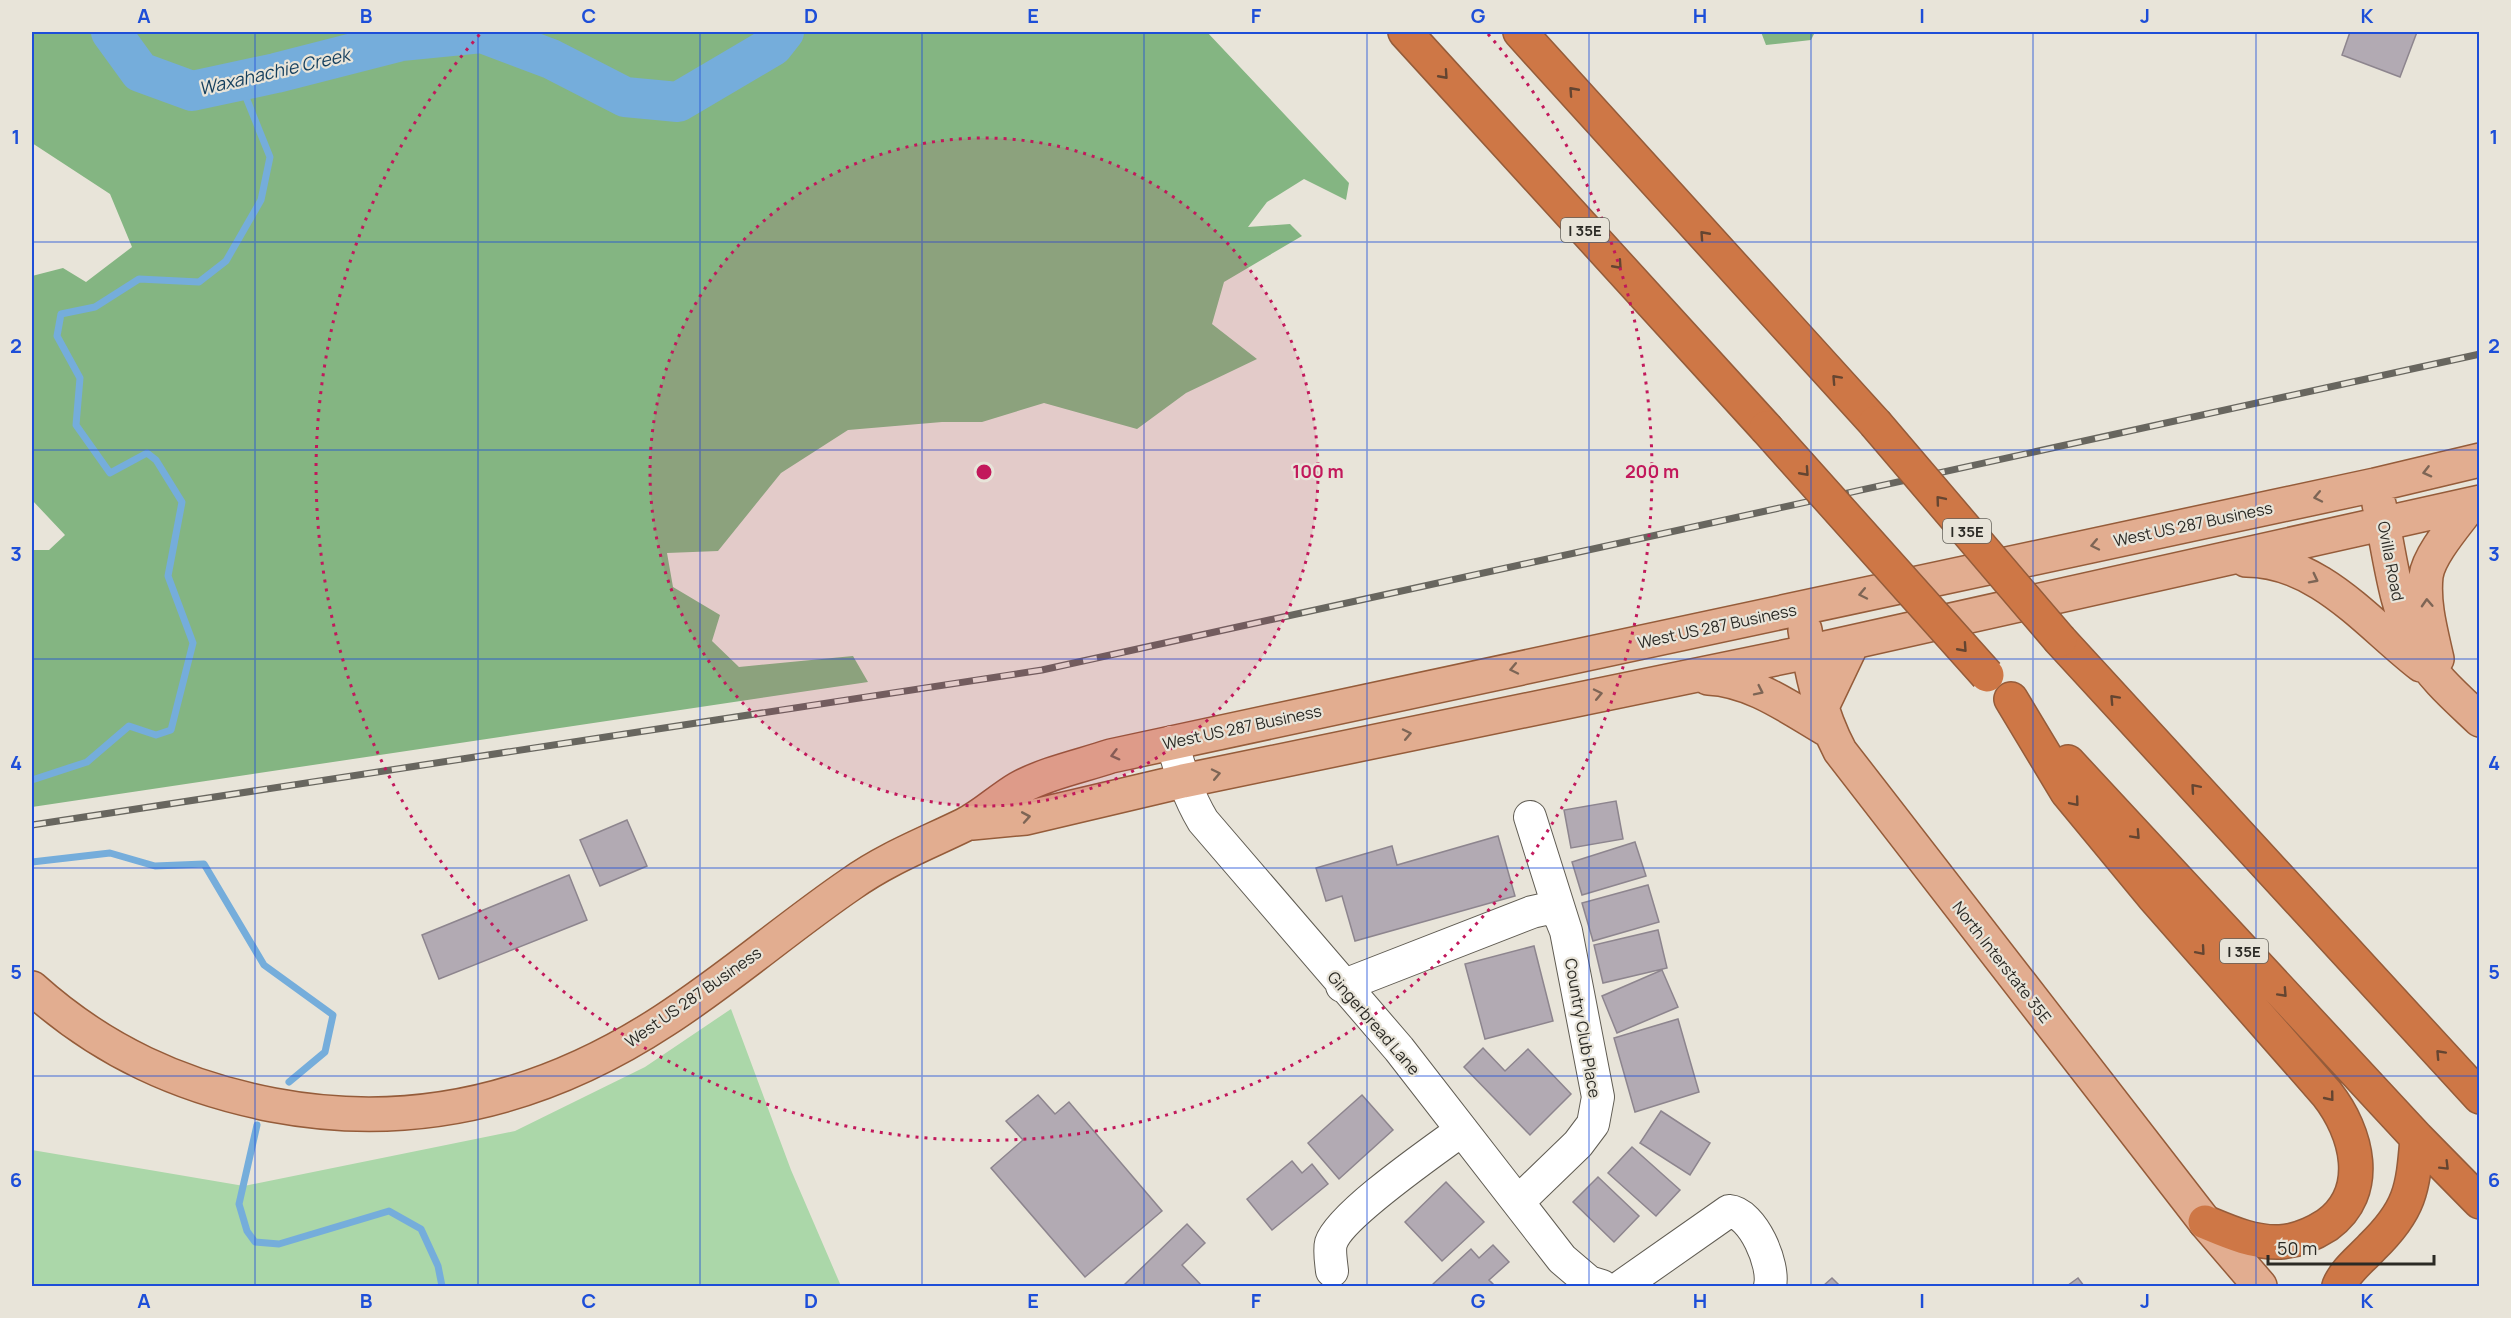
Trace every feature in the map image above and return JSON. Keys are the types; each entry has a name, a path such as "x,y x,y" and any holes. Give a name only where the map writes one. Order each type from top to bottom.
{"highway":[{"name":"I 35E","path":"1405,32 1766,428 1987,675 2480,1202"},
{"name":"I 35E","path":"1520,32 1875,423 2060,640 2234,832 2480,1097"},
{"path":"2011,699 2067,792 2153,896 2327,1094 2340,1110 2348,1128 2355,1149 2357,1171 2352,1193 2345,1207 2317,1232 2281,1242 2258,1241 2205,1222"},
{"path":"2234,832 2301,876 2480,1063"},
{"path":"2339,1287 2355,1265 2400,1216 2414,1174 2418,1138"}],"main road":[{"name":"West US 287 Business","path":"32,988 87,1032 120,1052 156,1070 246,1100 300,1110 355,1115 450,1109 530,1089 574,1072 618,1049 674,1014 876,867 968,823 1021,788 1111,756 2375,485 2480,460"},
{"name":"Ovilla Road","path":"2375,485 2396,594 2404,619 2419,652 2442,681 2480,720"},
{"name":"West US 287 Business","path":"968,823 1026,818 1183,781 1808,652 2475,503"},
{"path":"2442,681 2427,610 2426,574 2439,548 2475,503"},
{"path":"2217,559 2268,560 2323,584 2442,681"},
{"name":"North Interstate 35E","path":"1802,608 1808,652 1825,719 1858,777 2205,1222 2260,1287"},
{"path":"1682,677 1727,679 1745,684 1825,719 1853,642"}],"street":[{"name":"Gingerbread Lane","path":"1172,742 1183,781 1203,821 1399,1050 1562,1259 1589,1282 1602,1287"},
{"name":"Country Club Place","path":"1518,1202 1578,1144 1593,1124 1598,1097 1566,931 1530,817"},
{"name":"Country Club Place","path":"1342,986 1532,912 1550,908 1560,916 1566,931"},
{"path":"1332,1271 1330,1244 1340,1226 1400,1176 1462,1130"},
{"path":"1622,1287 1729,1211 1738,1212 1747,1220 1764,1250 1773,1275 1770,1287"}],"green space":[{"path":"32,32 1207,32 1349,183 1346,200 1304,179 1267,202 1248,227 1290,224 1302,236 1224,282 1212,324 1257,359 1186,393 1137,429 1044,403 982,422 942,422 848,430 781,473 718,551 667,553 673,587 720,615 712,641 739,667 853,656 868,682 32,807 32,550 49,550 65,535 32,500 32,276 63,268 86,282 132,247 110,194 32,143"},
{"path":"1761,32 1815,32 1811,40 1766,45"},
{"path":"731,1009 791,1170 841,1286 32,1286 32,1150 244,1186 515,1131 645,1067"}],"building":[{"path":"2350,32 2417,32 2400,77 2342,55"},
{"path":"1616,801 1623,839 1571,848 1564,810"},
{"path":"627,820 647,866 600,886 580,840"},
{"path":"1498,836 1515,896 1355,941 1342,896 1326,901 1316,868 1392,846 1397,865"},
{"path":"1635,842 1646,876 1582,895 1572,862"},
{"path":"569,875 587,920 439,979 422,935"},
{"path":"1648,885 1659,922 1593,941 1582,903"},
{"path":"1658,930 1667,968 1603,983 1594,945"},
{"path":"1534,946 1553,1021 1485,1039 1465,964"},
{"path":"1662,970 1678,1007 1617,1033 1602,996"},
{"path":"1678,1019 1699,1092 1635,1112 1614,1038"},
{"path":"1483,1048 1505,1071 1528,1049 1571,1094 1530,1135 1464,1067"},
{"path":"1038,1095 1055,1114 1069,1102 1162,1211 1085,1277 991,1168 1023,1140 1006,1121"},
{"path":"1362,1095 1393,1130 1339,1179 1308,1143"},
{"path":"1661,1111 1710,1143 1690,1175 1640,1143"},
{"path":"1632,1147 1680,1190 1656,1216 1608,1173"},
{"path":"1292,1161 1302,1173 1312,1164 1328,1184 1272,1230 1247,1199"},
{"path":"1598,1177 1639,1216 1614,1242 1573,1202"},
{"path":"1446,1182 1484,1222 1442,1261 1405,1222"},
{"path":"1187,1224 1205,1243 1182,1265 1202,1286 1123,1286"},
{"path":"1493,1245 1509,1262 1489,1280 1495,1286 1432,1285 1471,1249 1479,1258"},
{"path":"1832,1278 1840,1286 1823,1286"},
{"path":"2078,1278 2084,1286 2067,1286"}],"waterway":[{"name":"Waxahachie Creek","path":"111,32 140,72 192,91 276,73 401,41 482,33 551,59 625,97 678,102 773,46 784,32"},
{"path":"32,780 87,762 129,726 156,735 171,730 193,643 168,576 182,502 156,460 147,453 110,473 76,425 80,378 57,336 61,314 95,307 139,279 199,282 226,261 261,200 270,157 239,80"},
{"path":"32,862 110,853 155,866 204,864 264,965 333,1015 325,1052 289,1082"},
{"path":"257,1125 239,1204 247,1231 255,1242 279,1244 389,1211 421,1229 438,1266 442,1286"}],"railway":[{"path":"32,825 1042,670 2480,354"}]}
